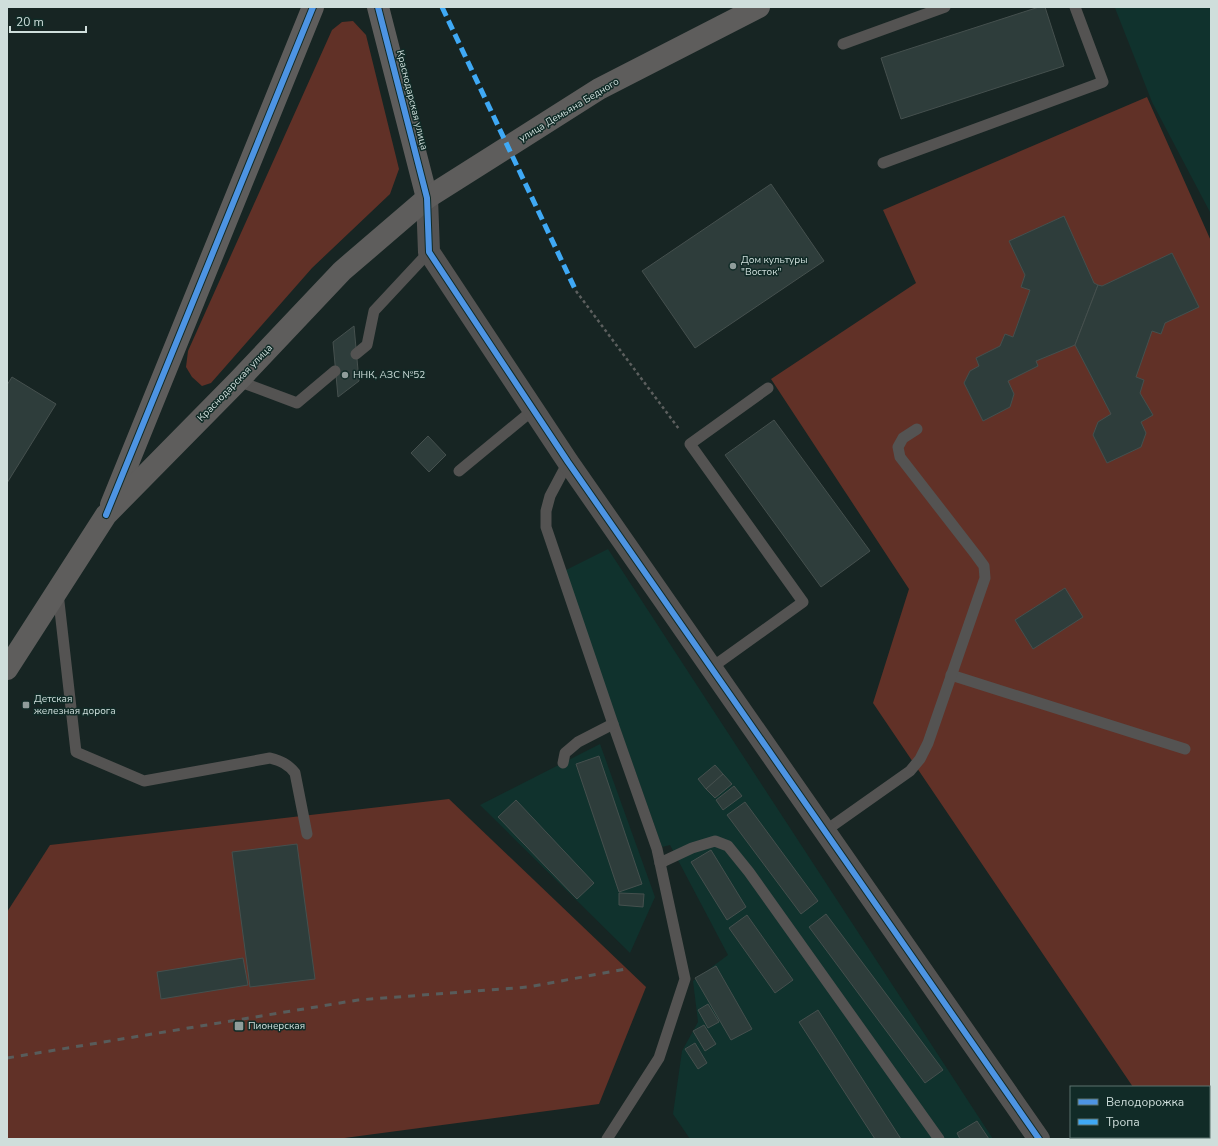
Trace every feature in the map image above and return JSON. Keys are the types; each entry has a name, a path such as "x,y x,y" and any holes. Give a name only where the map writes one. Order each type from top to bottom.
{"main road":[{"path":"106,515 313,7"},
{"name":"Краснодарская улица","path":"7,669 106,515 238,381 342,271 427,198 378,7"},
{"name":"улица Демьяна Бедного","path":"427,198 599,90 759,7"}],"street":[{"path":"427,198 429,252 568,462 1039,1139"}],"lane":[{"path":"844,44 945,7"},
{"path":"883,163 1103,82 1076,7"},
{"path":"356,354 367,345 374,311 429,252"},
{"path":"238,381 297,403 335,371"},
{"path":"711,668 804,602 690,444 768,388"},
{"path":"459,471 533,410"},
{"path":"825,831 910,771 920,759 928,744 985,578 984,566 900,457 898,447 903,438 917,429"},
{"path":"568,462 550,496 546,510 546,527 612,724 657,848 685,979 659,1058 607,1139"},
{"path":"58,590 76,752 144,782 270,758 281,761 289,766 294,773 307,834"},
{"path":"952,675 1185,749"},
{"path":"562,763 566,753 578,742 612,724"},
{"path":"660,863 692,848 716,841 728,846 749,872 939,1139"}],"path":[{"path":"576,291 690,444"}],"shaded area":[{"path":"1211,7 1211,214 1152,102 1115,8"},
{"path":"353,21 366,35 399,169 390,194 312,268 211,383 202,386 192,377 186,367 188,351 332,30 342,22"},
{"path":"1147,97 1211,241 1211,1139 1168,1139 1210,1138 1210,1086 1132,1086 873,703 909,589 771,379 916,283 883,210"},
{"path":"608,549 993,1139 690,1139 673,1114 682,1051 698,1022 693,981 728,955 670,845 662,847 564,571"},
{"path":"600,744 655,897 630,953 480,805"},
{"path":"449,799 646,987 599,1104 337,1139 7,1139 7,912 50,845"}],"building":[{"path":"1039,7 1045,7 1064,66 901,119 881,58"},
{"name":"Дом культуры \"Восток\"","path":"771,184 824,261 695,348 642,271"},
{"path":"1064,216 1094,283 1098,285 1075,345 1036,361 1038,366 1008,381 1014,394 1010,407 983,421 964,383 970,371 979,366 976,358 1000,346 1005,334 1013,337 1030,290 1021,287 1025,275 1009,241"},
{"path":"1172,253 1199,307 1165,323 1161,334 1152,331 1136,377 1144,380 1140,393 1153,415 1141,422 1146,433 1141,447 1107,463 1093,435 1098,422 1111,414 1075,345 1098,285 1102,286"},
{"path":"354,326 359,381 338,397 333,342"},
{"path":"12,377 56,404 7,483 7,385"},
{"path":"774,420 870,551 821,587 725,455"},
{"path":"428,436 446,455 429,472 411,453"},
{"path":"1065,588 1083,617 1033,649 1015,620"},
{"path":"599,756 642,884 619,892 576,764"},
{"path":"715,765 723,774 706,789 698,779"},
{"path":"723,774 732,784 715,798 706,789"},
{"path":"734,786 742,796 723,810 716,800"},
{"path":"516,800 594,883 577,899 498,817"},
{"path":"745,802 818,901 801,914 727,815"},
{"path":"297,844 315,979 250,987 232,852"},
{"path":"711,850 746,907 727,920 691,862"},
{"path":"619,893 644,894 643,907 619,905"},
{"path":"826,914 943,1070 925,1083 809,927"},
{"path":"747,915 793,980 775,993 729,928"},
{"path":"243,958 248,985 161,999 157,972"},
{"path":"716,966 752,1029 731,1040 695,978"},
{"path":"708,1004 719,1022 708,1028 698,1010"},
{"path":"818,1010 901,1139 875,1139 799,1022"},
{"path":"704,1025 716,1044 705,1051 693,1031"},
{"path":"695,1043 707,1063 698,1069 685,1049"},
{"path":"977,1121 989,1139 960,1139 957,1133"}],"railway":[{"path":"7,1058 358,1000 528,987 626,969"}],"marked path":[{"path":"442,7 576,291"}],"cycle path":[{"path":"106,515 313,7"},
{"path":"378,7 427,198 429,252 568,462 1039,1139"}],"place":[{"name":"Дом культуры \"Восток\"","path":"733,266"},
{"name":"ННК, АЗС №52","path":"345,375"},
{"name":"Детская железная дорога","path":"26,705"},
{"name":"Пионерская","path":"239,1026"}]}
